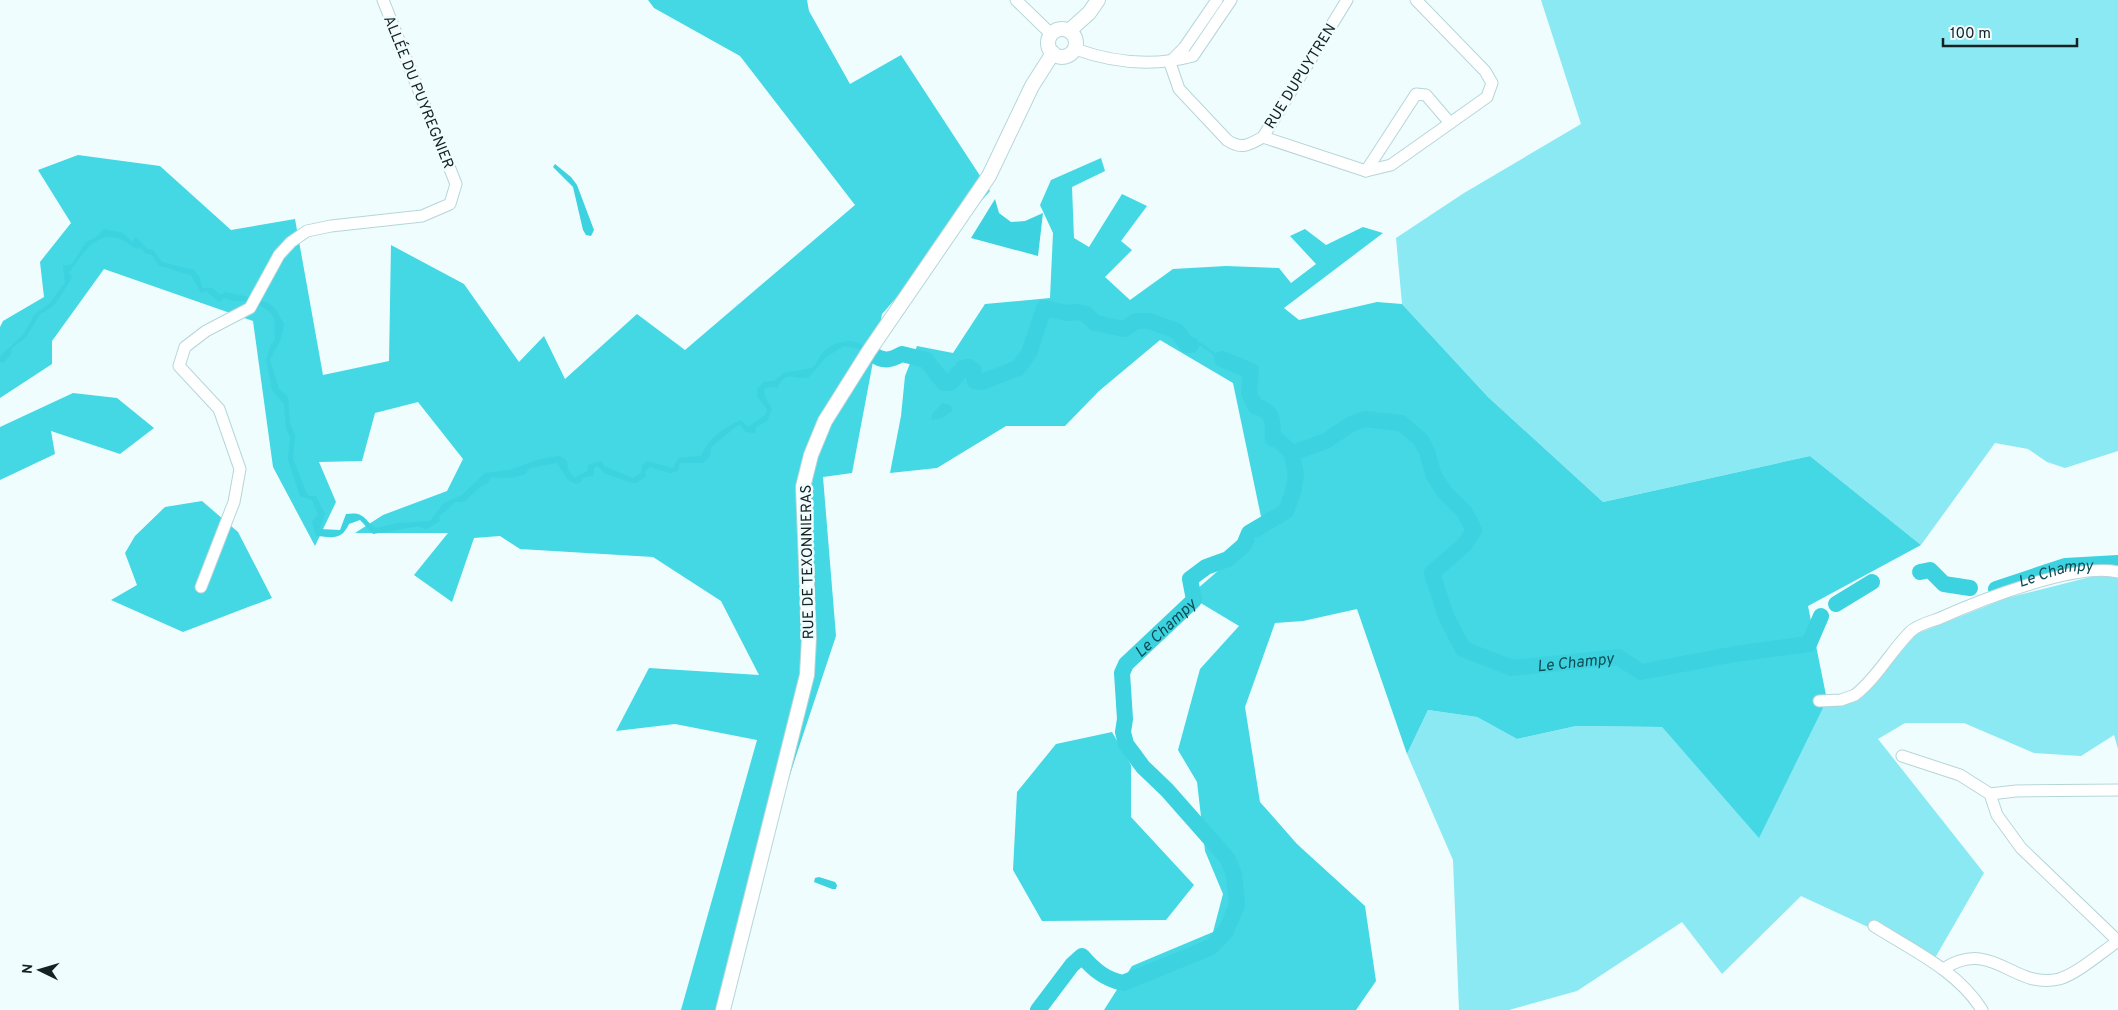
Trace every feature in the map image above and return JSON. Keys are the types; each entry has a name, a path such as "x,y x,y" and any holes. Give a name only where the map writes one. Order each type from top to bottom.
{"main road":[{"path":"1070,30 1089,13 1098,0"},
{"path":"1060,28 1070,30 1076,38 1075,49 1065,57 1053,53 1048,44 1051,34 1060,28"},
{"name":"RUE DE TEXONNIERAS","path":"723,1010 807,675 809,638 803,487 811,455 825,421 869,351 989,176 1032,86 1053,53"}],"street":[{"name":"ALLÉE DU PUYREGNIER","path":"202,587 234,502 240,469 219,409 180,366 185,347 206,332 250,308 279,255 291,242 307,231 331,226 422,216 450,204 456,184 383,0"},
{"path":"1016,0 1051,34"},
{"path":"1170,62 1184,48 1216,0"},
{"path":"1075,49 1128,62 1148,64 1170,62 1194,56 1232,0"},
{"name":"RUE DUPUYTREN","path":"1170,62 1179,89 1227,140 1234,146 1245,147 1263,137 1347,0"},
{"path":"1263,137 1366,171 1391,165 1487,97 1492,83 1485,71 1416,0"},
{"path":"1366,171 1416,94 1426,95 1450,123"},
{"path":"1819,701 1841,700 1855,695 1910,631 1961,607 2031,584 2099,570 2118,572"},
{"path":"1902,756 1960,776 1990,794 2016,791 2118,790"},
{"path":"1943,970 1957,960 1972,957 1988,959 2027,978 2047,980 2061,978 2118,941 2021,848 1997,815 1990,794"},
{"path":"1874,926 1943,970 1973,994 1982,1010"}],"shaded area":[{"path":"648,0 807,0 809,11 850,84 901,55 990,191 882,314 852,473 823,477 836,636 716,1010 681,1010 757,740 675,724 616,731 649,668 759,675 721,601 653,557 520,549 500,536 474,538 452,602 414,575 448,533 355,533 383,515 447,491 463,459 418,402 375,413 362,461 319,462 336,502 315,546 273,467 253,321 104,269 52,341 52,364 0,398 0,327 3,321 44,297 40,262 71,223 38,170 78,155 160,166 231,230 295,219 323,375 389,361 391,245 464,284 519,362 544,336 565,379 637,314 685,350 855,205 740,56 654,8"},
{"path":"1541,0 2118,0 2118,451 2065,468 2047,462 2028,449 1995,443 1921,545 1810,456 1603,502 1488,397 1402,304 1396,238 1464,193 1581,124"},
{"path":"1101,158 1105,171 1072,187 1074,238 1089,247 1122,194 1147,206 1121,241 1132,250 1105,277 1130,300 1173,269 1226,266 1279,268 1291,283 1316,264 1290,236 1305,229 1326,245 1363,227 1383,233 1284,308 1299,320 1377,302 1402,304 1488,397 1603,502 1810,456 1921,545 1808,606 1827,700 1759,838 1662,727 1576,726 1517,739 1477,717 1428,710 1407,754 1357,609 1303,621 1275,623 1245,707 1260,802 1297,844 1365,906 1376,981 1356,1010 1104,1010 1132,966 1213,932 1223,894 1205,851 1197,782 1178,750 1200,669 1239,626 1189,596 1264,531 1233,383 1160,340 1099,391 1065,426 1006,426 937,468 890,473 901,416 905,376 917,346 953,353 985,304 1050,298 1053,233 1040,205 1051,180"},
{"path":"555,164 571,177 577,185 594,230 591,236 586,235 583,230 573,187 553,167"},
{"path":"995,199 999,213 1011,222 1025,221 1043,213 1038,256 971,238"},
{"path":"104,229 123,233 132,242 136,237 147,249 153,250 162,262 194,270 200,278 202,288 212,288 221,295 225,292 249,297 247,301 233,301 224,298 219,302 206,291 201,293 191,275 159,266 152,255 145,253 141,248 136,249 124,241 113,237 105,238 97,241 84,252 69,273 72,277 58,300 52,307 40,314 26,337 12,348 10,356 3,363 0,361 0,356 23,335 35,314 50,303 65,282 63,266 72,264 86,242 96,237"},
{"path":"260,301 269,303 284,324 281,339 270,360 279,389 288,397 290,424 295,435 293,459 306,492 309,496 316,496 325,514 320,529 340,530 346,514 353,513 361,515 376,528 397,523 430,521 444,503 462,495 485,473 510,470 540,459 560,456 567,461 568,469 574,478 587,471 588,465 601,461 604,466 633,478 641,473 642,466 646,461 673,468 678,458 701,456 712,439 729,426 741,420 748,427 766,414 767,409 757,396 758,388 764,382 774,381 784,373 812,368 825,350 836,343 855,342 866,348 865,350 844,346 826,357 809,377 792,376 784,378 777,388 764,389 765,397 772,409 767,421 756,427 755,433 746,432 740,425 737,426 711,447 710,456 703,463 680,463 678,471 670,473 650,467 645,471 646,476 637,483 604,473 598,466 594,468 594,475 583,478 581,482 576,484 568,480 557,463 530,468 525,474 512,478 491,477 488,483 480,487 464,502 455,502 439,517 440,521 425,530 421,527 414,527 373,534 360,520 349,524 340,536 327,537 316,536 312,522 318,514 312,500 300,496 288,460 290,437 286,429 284,404 272,390 266,359 271,344 275,340 274,320 270,312 259,305"},
{"path":"1046,303 1052,311 1044,308 1038,319 1027,355 1012,369 987,380 975,381 973,370 969,367 963,368 950,383 944,383 926,360 902,354 886,360 876,357 888,358 899,352 912,356 929,356 941,376 949,381 959,367 969,363 976,367 978,378 981,379 1011,369 1020,360 1025,352 1037,314"},
{"path":"1085,310 1093,319 1117,326 1128,325 1134,318 1163,323 1178,330 1188,343 1201,343 1215,353 1247,364 1253,371 1252,392 1259,406 1265,404 1278,421 1275,437 1284,440 1294,448 1319,440 1353,420 1360,418 1380,416 1397,419 1405,423 1425,443 1439,479 1447,492 1472,516 1477,526 1476,535 1467,545 1463,544 1474,530 1472,522 1438,483 1421,440 1401,423 1365,419 1351,424 1326,441 1292,453 1278,440 1273,439 1273,422 1268,411 1255,406 1252,402 1250,389 1251,370 1215,356 1201,346 1187,345 1177,331 1149,321 1136,321 1132,324 1121,328 1109,328 1098,325 1081,312 1053,311"},
{"path":"73,393 117,398 154,428 120,454 51,431 55,454 0,480 0,427"},
{"path":"943,403 950,405 953,410 942,418 931,420 933,413"},
{"path":"202,501 238,532 272,598 183,632 111,600 137,585 125,553 135,536 165,507"},
{"path":"2098,575 2118,578 2118,749 2114,735 2081,756 2034,753 1964,723 1905,723 1878,739 1984,873 1935,958 1801,896 1722,974 1682,922 1577,991 1509,1010 1459,1010 1453,860 1407,754 1428,710 1477,717 1517,739 1576,726 1662,727 1759,837 1827,700 1861,698 1916,634 2007,598"},
{"path":"1112,732 1131,765 1131,817 1194,885 1166,920 1042,921 1013,870 1017,792 1056,744"},
{"path":"819,877 835,882 837,885 836,889 814,882 815,878"}],"waterway":[{"path":"871,353 886,360 902,354 926,360 944,383 950,383 963,368 969,367 973,370 975,381 982,382 1018,368 1029,353 1044,308 1066,313 1086,314 1095,323 1124,329 1136,321 1149,321 1177,331 1187,345 1191,345"},
{"path":"1222,359 1251,371 1249,393 1255,406 1269,414 1272,422 1273,439 1278,440 1292,453"},
{"name":"Le Champy","path":"1038,1010 1072,965 1082,956 1100,973 1123,983 1211,947 1226,931 1237,905 1234,874 1227,858 1167,790 1143,767 1126,744 1123,732 1125,719 1122,673 1126,664 1194,600 1190,579 1206,567 1228,559 1244,545 1249,533 1286,511 1293,492 1296,475 1292,453 1326,441 1351,424 1365,419 1401,423 1421,440 1427,452 1434,476 1445,493 1464,511 1474,530 1465,544 1432,573 1446,616 1463,649 1512,668 1618,657 1641,672 1735,654 1809,644 1821,616"},
{"name":"Le Champy","path":"1996,589 2065,566 2118,563"},
{"name":"Le Champy","path":"1920,572 1930,570 1944,584 1970,588"},
{"name":"Le Champy","path":"1836,604 1872,582"}]}
